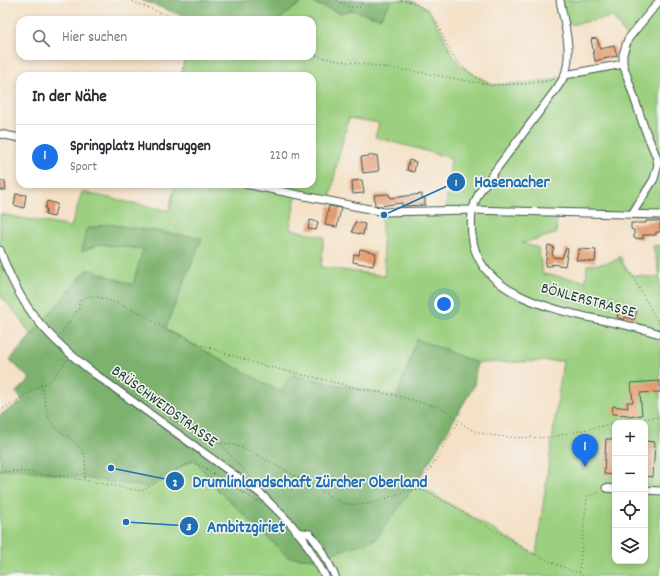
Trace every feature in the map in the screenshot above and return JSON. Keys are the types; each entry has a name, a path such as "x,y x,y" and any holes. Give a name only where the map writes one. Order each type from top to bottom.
{"street":[{"name":"BÖNLERSTRASSE","path":"560,0 568,45 568,59 565,75 557,88 486,181 477,196 472,210 471,223 472,241 475,252 491,275 508,289 531,301 558,310 660,334"},
{"path":"632,214 654,179 658,164 623,64 625,46 628,39 660,0"},
{"path":"565,75 623,64"},
{"path":"0,134 16,137"},
{"path":"264,188 366,210 384,212 472,210 660,215"},
{"name":"BRÜSCHWEIDSTRASSE","path":"0,250 13,283 29,310 47,333 70,355 262,494 291,524 316,559 325,576"},
{"path":"606,488 612,489"},
{"path":"648,490 660,491"},
{"path":"297,532 310,534 322,550 335,576"}],"path":[{"path":"129,0 169,16"},
{"path":"336,0 348,7 355,8 361,6 362,0"},
{"path":"401,0 409,1 425,9 435,19 454,56 461,65 473,75 490,85"},
{"path":"316,55 333,60 424,73 490,85 523,84 549,81 565,75"},
{"path":"182,72 185,60"},
{"path":"621,257 623,264 632,275 660,326"},
{"path":"65,327 78,308 82,298 88,296 99,297 137,311 164,328 198,344 261,365 398,396 441,408 468,427 479,433 489,435 541,438 619,422 660,417"},
{"path":"0,411 48,382 60,370 70,355"},
{"path":"41,385 49,420 76,442 83,450 87,467 84,480"},
{"path":"165,416 218,442 234,445 251,452 344,504 360,506 381,501 408,490 425,490 477,522 538,556 584,576"},
{"path":"418,489 460,421"},
{"path":"218,442 253,481"},
{"path":"0,472 19,471 84,480 130,490 140,490 148,488 182,467 191,464 202,466 266,507"},
{"path":"579,573 587,496 596,494 606,488"}],"green space":[{"path":"141,0 305,0 283,16 183,16"},
{"path":"305,0 340,13 352,10 380,18 392,0 409,0 427,8 442,32 451,52 460,65 475,75 493,85 549,81 565,75 623,64 628,39 613,17 564,26 560,0 660,0 656,6 660,8 660,215 557,212 556,234 522,243 538,248 543,274 586,281 587,265 609,262 621,257 623,264 632,275 660,278 660,576 0,576 0,415 24,402 40,387 376,539 416,484 536,555 563,361 477,363 417,339 397,397 291,375 281,392 165,329 202,238 107,224 82,251 100,244 143,249 133,285 88,269 31,335 19,317 0,295 0,214 71,227 82,192 169,211 174,188 316,188 316,72 182,72 185,60 316,60 316,16 283,16","holes":["349,118 379,123 375,137 451,158 446,210 397,215 381,215 385,276 321,267 324,237 290,229 296,195 330,201 338,158"]},
{"path":"307,0 392,0 380,18 352,10 340,13"},
{"path":"107,224 202,238 165,329 281,392 291,375 397,397 417,339 477,363 474,386 416,484 376,539 316,559 288,557 216,488 194,459 148,487 19,469 0,470 0,415 23,401 16,392 30,379 10,360 88,269 133,285 143,249 100,244 82,251 86,229"},
{"path":"660,245 660,277 653,246"}],"building":[{"path":"597,38 600,49 614,46 617,56 595,61 591,39"},
{"path":"377,155 379,171 363,173 361,157"},
{"path":"409,160 416,162 414,172 407,170"},
{"path":"362,180 364,193 353,194 352,181"},
{"path":"0,181 5,181 6,190 0,190"},
{"path":"16,194 26,195 24,208 14,205"},
{"path":"389,194 390,198 422,194 422,198 425,198 425,205 402,206 402,203 379,206 375,205 374,195"},
{"path":"47,201 57,204 54,217 45,215"},
{"path":"329,206 341,208 337,227 325,225"},
{"path":"310,220 318,222 316,230 308,229"},
{"path":"646,221 660,221 660,232 656,232 656,235 643,235 643,239 634,238 634,230 631,229 631,223 646,223"},
{"path":"355,222 365,224 363,235 352,232"},
{"path":"548,245 554,247 552,254 553,257 562,258 566,248 568,249 565,266 552,264 552,266 545,266"},
{"path":"360,249 376,253 373,266 353,262 354,254 359,255"},
{"path":"579,249 596,250 595,262 576,260"},
{"path":"620,306 637,311 634,320 625,317 624,320 617,317"},
{"path":"660,381 660,392 640,393 642,415 628,417 628,415 612,414 613,406 628,408 627,402 633,402 631,383"},
{"path":"606,439 612,439 612,475 604,474"},
{"path":"648,441 655,442 653,477 648,476"}],"place":[{"name":"Hasenacher","path":"384,215"},
{"name":"Springplatz Hundsruggen","path":"585,467"},
{"name":"Drumlinlandschaft Zürcher Oberland","path":"111,468"},
{"name":"Ambitzgiriet","path":"126,522"}]}
